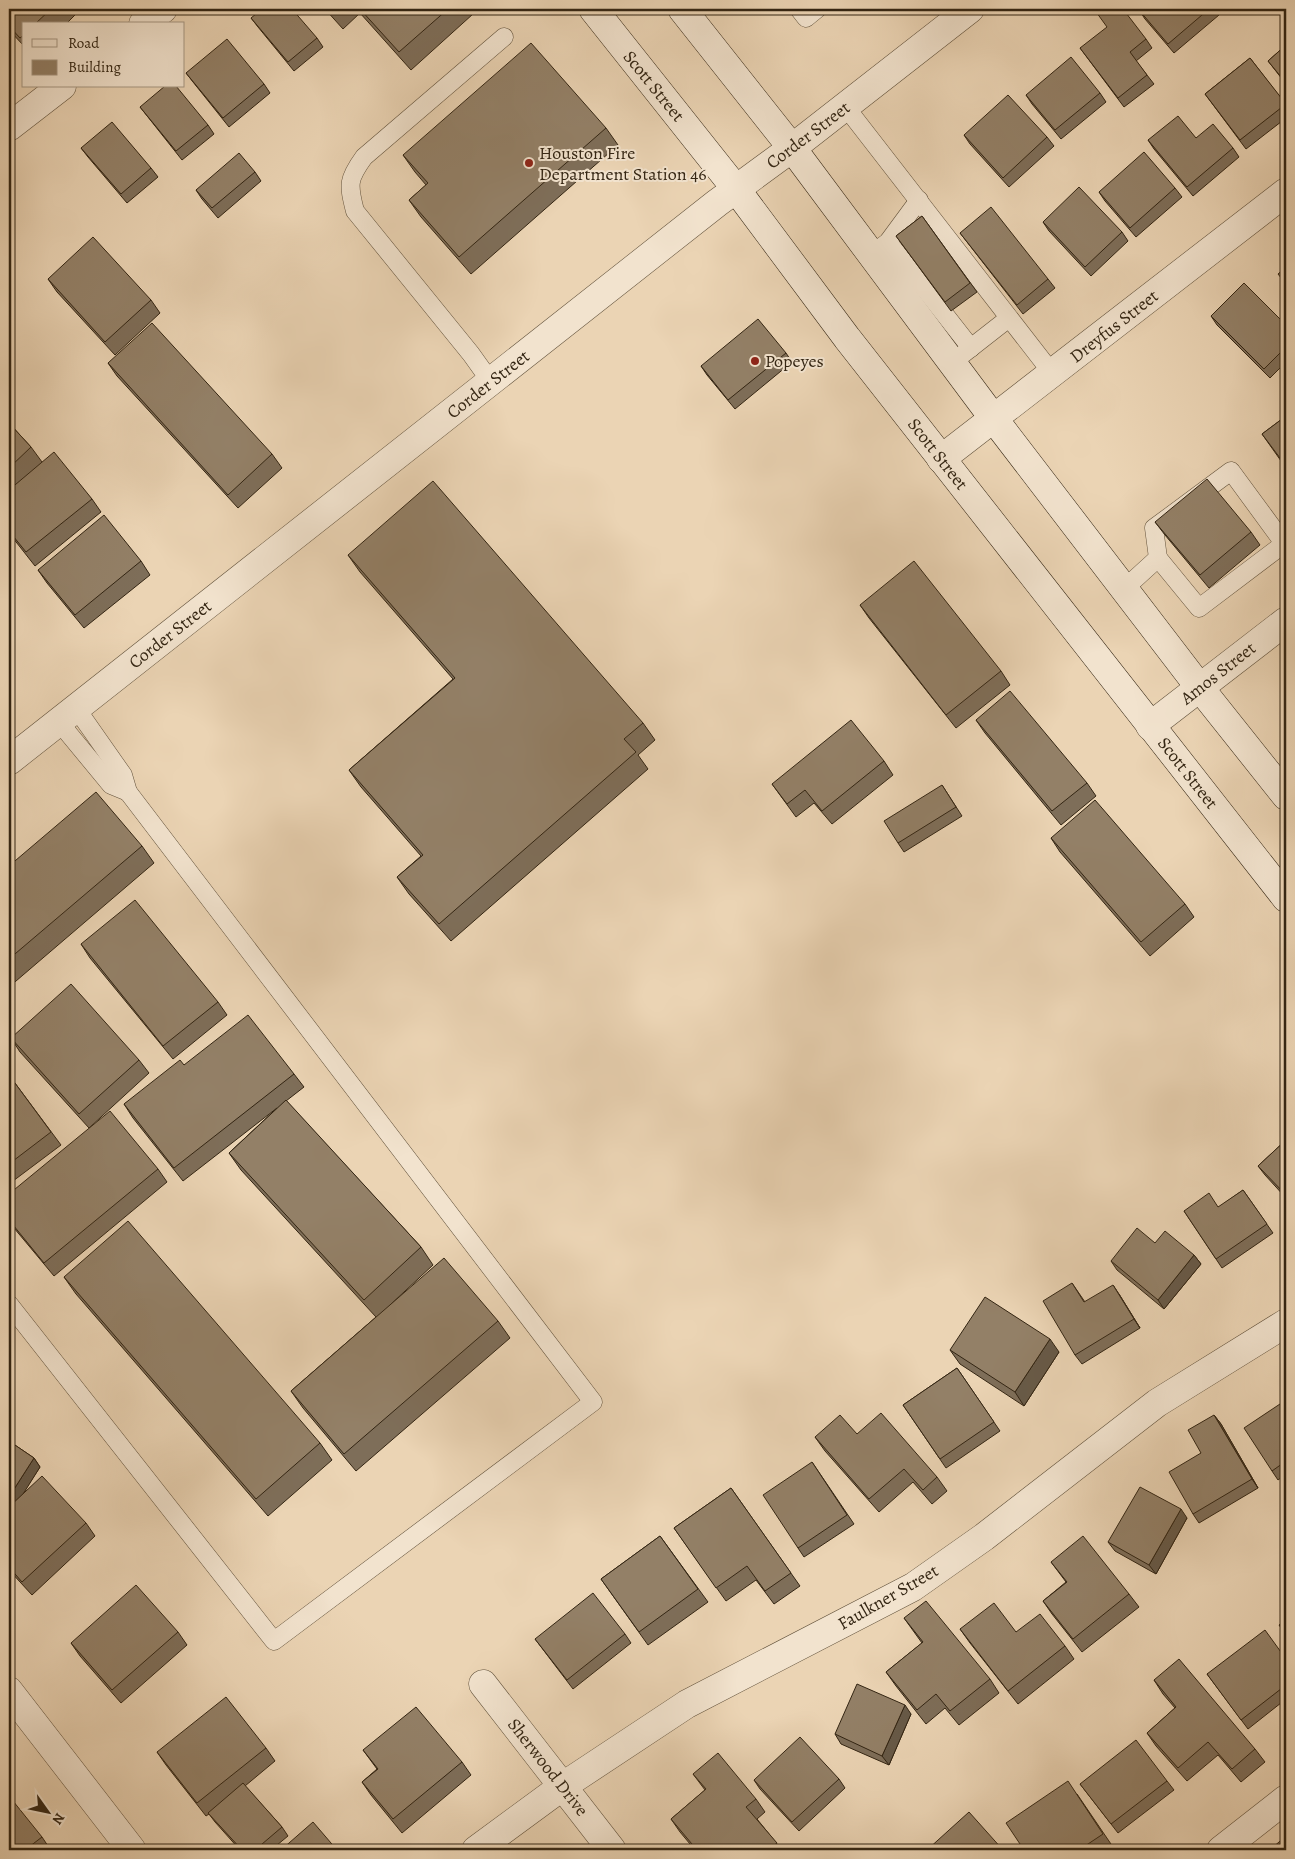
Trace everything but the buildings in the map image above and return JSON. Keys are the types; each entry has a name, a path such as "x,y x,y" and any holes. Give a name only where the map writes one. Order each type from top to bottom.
{"street":[{"path":"146,22 163,9"},
{"name":"Scott Street","path":"593,9 736,189 841,330 1286,898"},
{"path":"682,9 792,148 880,248 962,355 994,419 1200,688 1286,796"},
{"name":"Corder Street","path":"9,761 736,189 792,148 970,9"},
{"path":"9,127 59,88"},
{"name":"Dreyfus Street","path":"942,459 1286,192"},
{"name":"Amos Street","path":"1150,726 1286,621"},
{"name":"Faulkner Street","path":"476,1850 563,1786 687,1704 913,1587 984,1537 1157,1403 1286,1323"},
{"name":"Sherwood Drive","path":"483,1684 612,1850"},
{"path":"9,1691 132,1850"},
{"path":"1221,1850 1286,1799"}],"lane":[{"path":"798,9 806,18 818,9"},
{"path":"491,382 471,354 355,211 350,191 352,174 364,157 504,36"},
{"path":"845,106 1052,374"},
{"path":"880,248 919,200"},
{"path":"962,355 1009,318"},
{"path":"1231,471 1285,545 1199,608 1158,558 1154,528 1231,471"},
{"path":"1124,589 1158,558"},
{"path":"9,1304 274,1641 593,1402 128,792 123,775 68,715"}],"place":[{"name":"Houston Fire Department Station 46","path":"529,163"},
{"name":"Popeyes","path":"755,361"}]}
